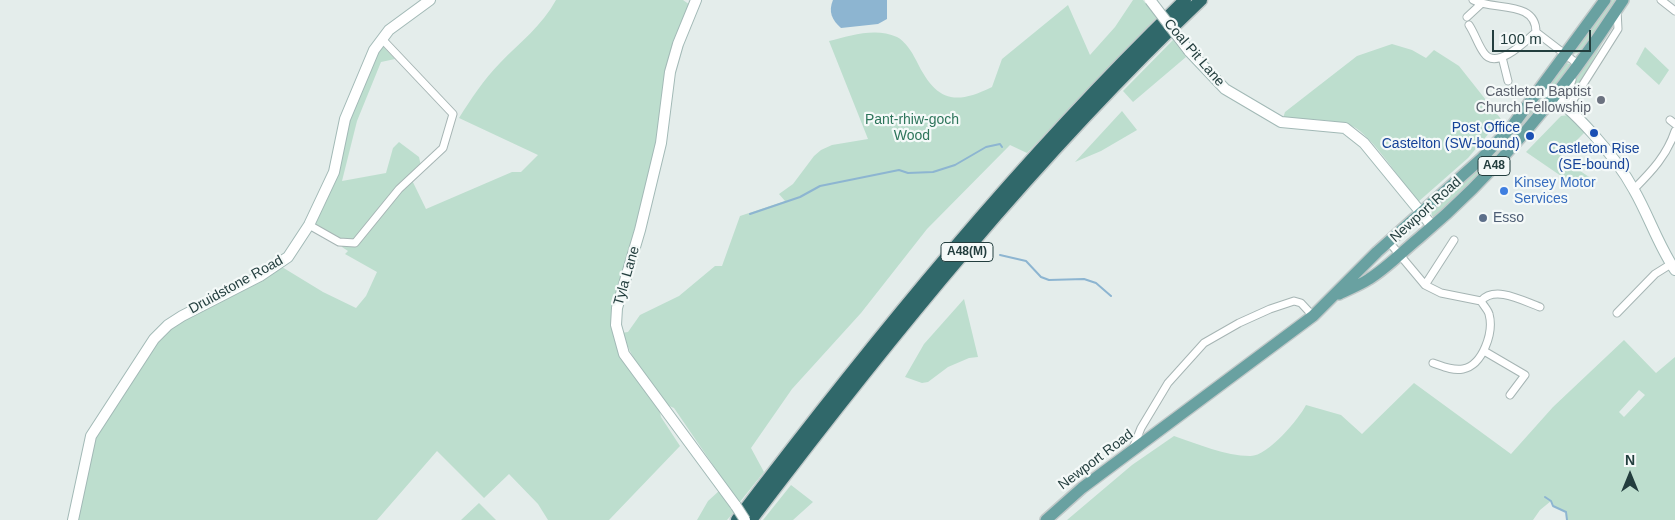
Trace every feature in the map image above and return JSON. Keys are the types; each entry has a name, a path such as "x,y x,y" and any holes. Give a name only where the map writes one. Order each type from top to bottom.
{"highway":[{"name":"A48(M)","path":"737,520 882,336 989,208 1118,66 1184,0"},
{"name":"A48(M)","path":"751,520 884,351 994,219 1094,108 1201,0"}],"main road":[{"name":"Newport Road","path":"1046,520 1082,488 1131,451 1166,428 1313,316 1420,212 1482,158 1513,125 1605,0"},
{"name":"Newport Road","path":"1332,298 1370,279 1479,183 1537,121 1554,96 1578,68 1620,5"}],"street":[{"name":"Druidstone Road","path":"72,520 91,436 154,340 168,325 182,316 278,265 288,257 309,225 334,172 345,119 358,86 382,39 402,19 430,0"},
{"name":"Tyla Lane","path":"696,0 678,44 670,72 661,143 640,230 624,281 616,325 624,354 745,520"},
{"name":"Coal Pit Lane","path":"1150,0 1189,51 1225,89 1282,122 1345,128 1364,143 1432,226"},
{"path":"1473,0 1482,4 1511,6 1526,10 1536,23 1536,32"},
{"path":"1661,0 1675,11"},
{"path":"1467,17 1482,4"},
{"name":"Newport Road","path":"1568,108 1618,29 1620,5"},
{"path":"1469,25 1479,40 1484,55 1490,59 1502,57 1536,32"},
{"path":"1536,32 1564,54 1578,68 1565,99 1568,108"},
{"path":"309,225 339,242 355,243 399,189 442,148 453,114 382,39"},
{"path":"1502,57 1508,81"},
{"path":"1541,88 1568,108 1612,158 1634,189 1673,267 1655,274 1617,313"},
{"path":"1634,189 1655,168 1666,152 1675,131"},
{"path":"1425,285 1454,240"},
{"path":"1389,242 1425,285 1441,294 1481,301 1489,314 1490,328 1484,351 1476,361 1464,369 1450,369 1433,363"},
{"path":"1481,301 1486,296 1494,293 1540,307"},
{"path":"1131,451 1141,428 1168,383 1204,343 1270,308 1294,301 1301,302 1313,316"},
{"path":"1484,351 1525,375 1510,395"}],"green space":[{"path":"556,0 683,0 690,5 612,328 659,408 661,417 680,446 609,520 548,520 538,504 509,474 484,498 437,451 377,520 76,520 95,437 154,347 177,323 282,267 323,292 356,308 366,296 377,272 345,254 348,251 342,247 340,238 314,224 349,120 381,44 395,59 381,62 357,121 342,181 386,173 393,148 399,142 419,157 421,166 409,174 426,209 512,172 521,172 538,155 459,118 489,76 537,26"},
{"name":"Pant-rhiw-goch Wood","path":"1133,0 1143,0 1158,17 1027,153 1010,145 927,229 861,313 792,389 751,448 764,472 739,503 674,408 667,405 637,365 621,333 628,332 640,315 679,296 715,266 722,266 740,216 785,201 779,194 793,184 814,156 821,150 832,145 868,139 829,41 871,33 889,34 897,37 908,47 923,73 938,91 946,96 955,98 966,97 992,87 1002,59 1068,5 1090,55 1115,27"},
{"path":"1612,0 1619,0 1578,53 1571,54 1571,50"},
{"path":"1611,27 1579,86 1569,96 1571,85"},
{"path":"1173,40 1186,57 1133,102 1123,91"},
{"path":"1392,44 1412,50 1426,58 1434,50 1459,66 1501,119 1468,158 1418,202 1377,149 1360,131 1352,126 1327,120 1283,118 1285,112 1357,56"},
{"path":"1645,47 1669,70 1659,85 1636,64"},
{"path":"1563,62 1570,64 1570,68 1556,87 1552,87 1549,83"},
{"path":"1541,98 1544,101 1492,160 1436,216 1432,216 1431,212 1493,154"},
{"path":"1122,111 1137,130 1101,151 1075,162"},
{"path":"1569,115 1585,132 1560,157 1589,177 1580,189 1526,152 1561,116"},
{"path":"964,299 978,357 969,358 948,367 928,382 922,383 905,377 924,344"},
{"path":"1624,340 1656,373 1675,357 1675,520 1567,520 1566,512 1553,506 1551,501 1540,510 1533,520 1067,520 1132,465 1174,436 1231,454 1257,455 1282,436 1306,405 1341,415 1362,434 1414,383 1511,454 1553,407","holes":["1639,390 1645,395 1624,417 1619,412"]},
{"path":"791,485 813,502 793,520 763,520"},
{"path":"719,491 734,512 727,520 697,520 708,501"},
{"path":"479,503 496,520 461,520"}],"water":[{"path":"833,0 887,0 887,19 878,24 841,28 832,16"}],"waterway":[{"path":"750,214 800,197 820,186 899,170 908,173 933,172 955,165 986,147 1000,144 1002,147"},
{"path":"1000,255 1026,261 1041,277 1049,280 1084,279 1096,283 1111,296"},
{"path":"1545,497 1551,501 1553,506 1566,512 1567,520"}],"place":[{"name":"Castleton Baptist Church Fellowship","path":"1601,100"},
{"name":"Castleton Rise (SE-bound)","path":"1594,133"},
{"name":"Post Office Castelton (SW-bound)","path":"1530,136"},
{"name":"Kinsey Motor Services","path":"1504,191"},
{"name":"Esso","path":"1483,218"}]}
